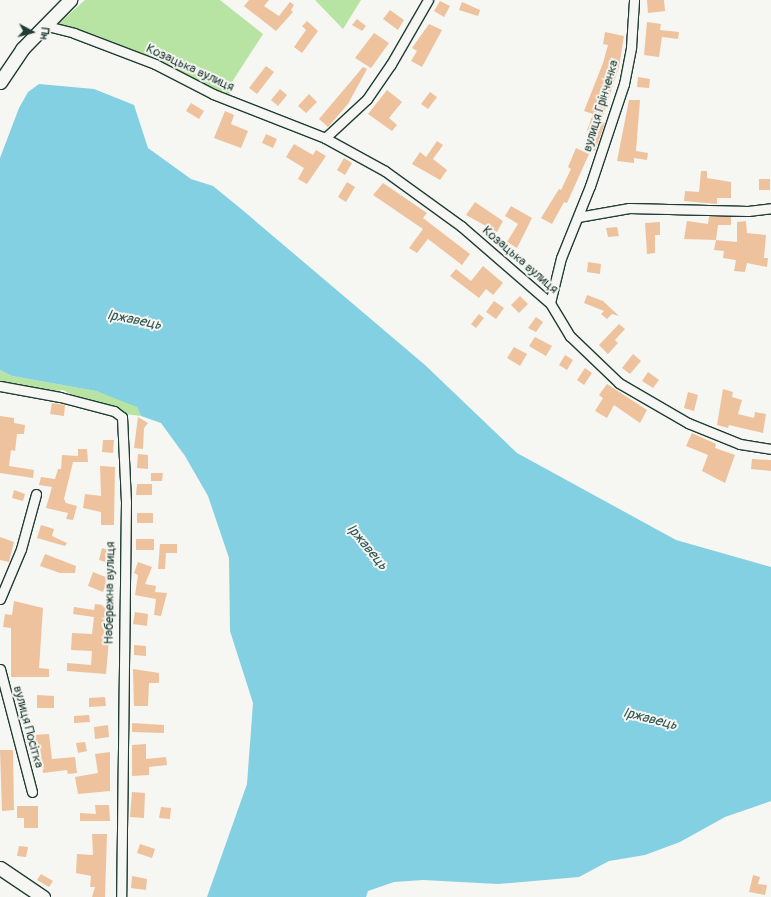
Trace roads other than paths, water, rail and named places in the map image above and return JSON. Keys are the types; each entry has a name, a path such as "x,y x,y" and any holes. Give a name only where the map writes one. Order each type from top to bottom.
{"street":[{"path":"0,80 22,48 43,25 70,0"},
{"path":"325,138 367,99 391,64 428,0"},
{"name":"вулиця Грінченка","path":"550,302 561,258 578,217 624,84 631,47 634,0"},
{"name":"Козацька вулиця","path":"43,25 127,53 213,94 325,138 385,171 461,226 550,302 570,336 619,383 688,423 740,444 771,449"},
{"path":"578,217 629,208 748,212 771,208"},
{"name":"Набережна вулиця","path":"0,386 60,397 114,411 122,417 126,502 121,897"},
{"path":"0,600 21,549 36,494"},
{"name":"вулиця Посітка","path":"0,669 32,792"},
{"path":"0,868 43,897"}],"water":[{"name":"Іржавець","path":"39,84 94,89 134,105 148,148 191,179 213,186 240,208 425,365 517,453 676,540 771,567 771,801 725,817 680,842 645,855 609,861 579,877 498,884 423,880 394,882 368,891 366,897 207,897 247,784 253,703 230,631 229,558 208,496 185,456 161,423 141,416 137,407 96,391 12,376 0,370 0,158 19,108 28,92"}]}
